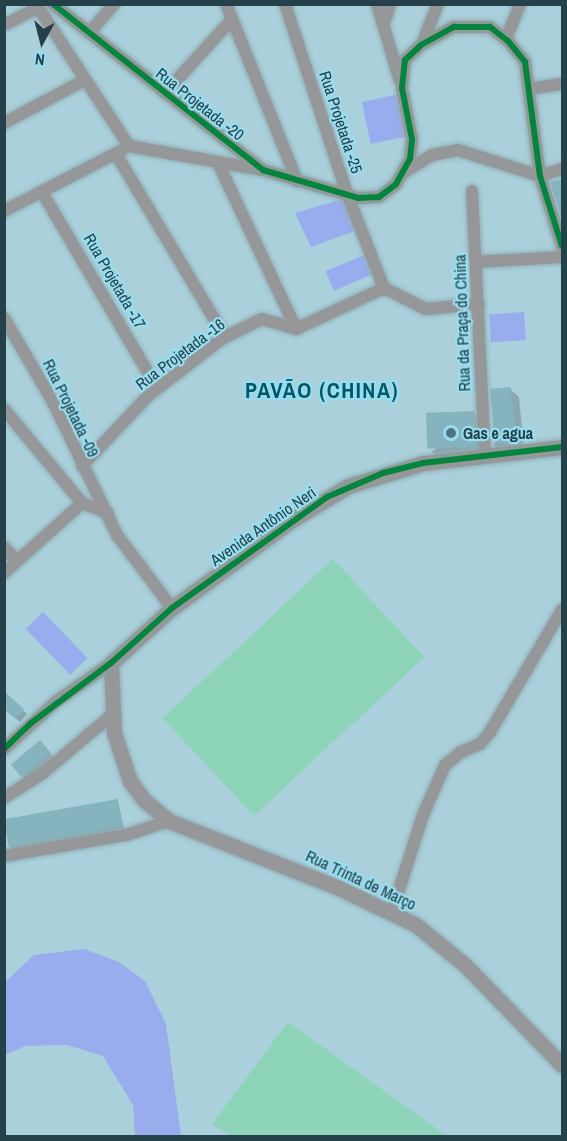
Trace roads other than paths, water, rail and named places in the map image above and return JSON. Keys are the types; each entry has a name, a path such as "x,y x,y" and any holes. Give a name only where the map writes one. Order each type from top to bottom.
{"street":[{"name":"Rua Projetada -20","path":"53,4 262,170 297,182 347,194 380,197 403,173"},
{"path":"89,33 114,4"},
{"path":"226,4 297,182"},
{"name":"Rua Projetada -25","path":"285,4 347,194 384,288"},
{"path":"377,4 402,88 412,139 403,173"},
{"path":"383,25 390,4"},
{"path":"421,45 438,4"},
{"path":"507,40 520,4"},
{"path":"4,26 37,6 129,146"},
{"path":"165,93 232,19"},
{"path":"402,88 405,60 421,45 454,27 471,25 490,27 507,40 525,62 540,176 562,246"},
{"path":"4,123 85,80"},
{"path":"529,89 562,84"},
{"path":"4,211 129,146 219,165 262,170"},
{"path":"403,173 432,155 458,150 540,176 562,169"},
{"path":"116,154 225,337"},
{"path":"219,165 296,329 384,288 426,309 479,304"},
{"name":"Rua da Praça do China","path":"472,190 486,454"},
{"name":"Rua Projetada -17","path":"42,192 157,388"},
{"path":"476,262 562,257"},
{"name":"Rua Projetada -09","path":"4,318 52,402 82,466 130,554 172,608"},
{"name":"Rua Projetada -16","path":"82,466 157,388 225,337 262,319 296,329"},
{"path":"4,409 82,503 108,513"},
{"name":"Avenida Antônio Neri","path":"111,663 172,608 292,520 348,486 423,463 562,447"},
{"path":"4,573 82,503"},
{"path":"4,547 17,561"},
{"path":"392,912 423,814 444,765 451,758 480,744 490,732 562,610"},
{"path":"111,663 114,733 130,781 144,800 169,821"},
{"path":"4,749 57,701 111,663"},
{"path":"4,798 43,773 114,713"},
{"path":"4,856 126,835 169,821"},
{"name":"Rua Trinta de Março","path":"169,821 392,912 438,940 562,1065"}],"water":[{"path":"399,94 408,136 371,144 362,102"},
{"path":"346,198 358,230 311,247 295,213"},
{"path":"369,253 377,272 334,291 326,271"},
{"path":"524,312 526,340 491,342 489,314"},
{"path":"43,612 87,658 70,675 26,629"},
{"path":"84,949 119,962 145,981 166,1024 181,1136 135,1136 133,1105 103,1056 67,1045 25,1046 5,1055 5,982 34,955"}],"place":[{"name":"Gas e agua","path":"451,433"}],"district":[{"name":"PAVÃO (CHINA)","path":"322,391"}]}
